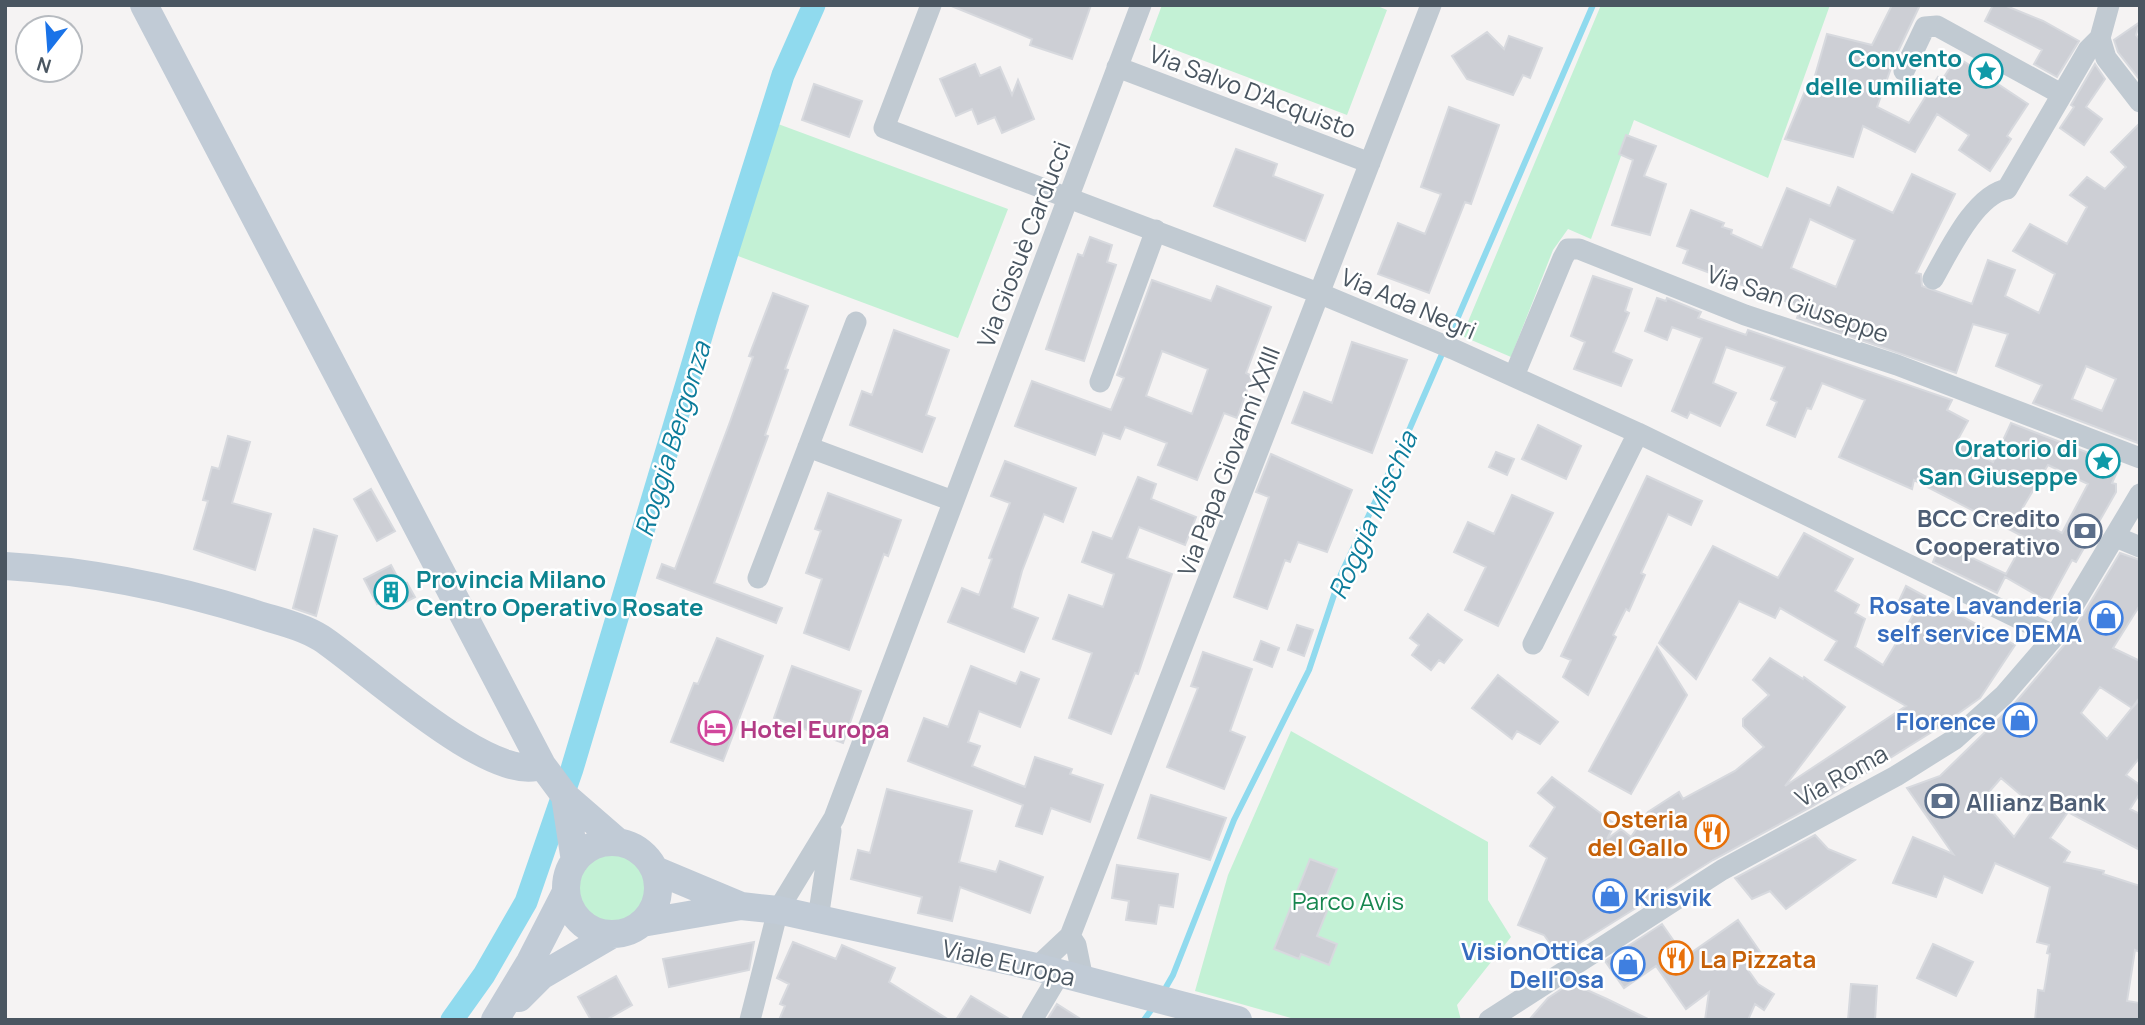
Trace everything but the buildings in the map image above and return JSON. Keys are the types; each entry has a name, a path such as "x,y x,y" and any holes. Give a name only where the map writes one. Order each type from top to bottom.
{"street":[{"path":"144,5 542,765 565,796 618,842 639,850 655,870 659,887 655,905 642,923 625,932 613,934 598,932 584,924 573,912 566,892"},
{"name":"Via Ada Negri","path":"931,5 884,128 1321,294 1445,346 1638,433 2055,636"},
{"name":"Via Giosuè Carducci","path":"778,911 834,818 1141,5"},
{"name":"Via Papa Giovanni XXIII","path":"1070,936 1431,5"},
{"path":"1933,279 1965,225 1994,191 2007,189 2026,161 2061,94 2088,50 2100,38 2109,5"},
{"path":"1904,71 1925,27 1937,26 2061,94"},
{"path":"2100,38 2106,58 2140,102"},
{"name":"Via Salvo D'Acquisto","path":"1117,67 1370,163"},
{"path":"1100,382 1156,230"},
{"name":"Via San Giuseppe","path":"1514,376 1563,258 1568,249 1579,249 1745,315 1897,365 2140,458"},
{"path":"758,578 856,322"},
{"path":"1533,644 1638,433"},
{"path":"808,447 953,501"},
{"name":"Via Roma","path":"1489,1020 1722,870 1896,776 1955,739 2004,695 2055,636 2140,494"},
{"path":"2116,537 2140,547"},
{"path":"5,566 58,569 120,578 233,606 291,625 320,637 464,744 498,762 531,770 542,765"},
{"path":"565,796 575,861"},
{"name":"Via Giosuè Carducci","path":"818,919 834,818"},
{"path":"496,1020 566,892 567,878 575,861 594,846 618,842"},
{"name":"Viale Europa","path":"655,870 741,906 818,919 1060,973 1238,1020"},
{"name":"Viale Europa","path":"642,923 741,906"},
{"path":"750,1020 778,911"},
{"path":"496,1020 541,976 613,934"},
{"path":"1060,973 1070,936"},
{"path":"1032,1020 1076,946 1070,936"}],"green space":[{"path":"1162,5 1375,5 1387,10 1347,115 1149,40"},
{"path":"1601,5 1830,5 1768,178 1634,120 1591,239 1568,229 1553,250 1511,357 1462,336"},
{"path":"770,121 1008,209 958,338 730,253"},
{"name":"Parco Avis","path":"1291,731 1488,842 1488,900 1511,937 1457,1005 1461,1020 1298,1020 1195,991 1228,875"},
{"path":"613,852 633,858 643,868 649,888 643,908 633,918 613,924 593,918 583,908 577,888 583,868 593,858"}],"waterway":[{"name":"Roggia Bergonza","path":"452,1020 484,975 526,902 572,769 708,313 783,75 814,5"},
{"name":"Roggia Mischia","path":"1162,994 1173,975 1234,820 1309,670 1341,574 1410,428 1593,5"},
{"name":"Roggia Mischia","path":"1144,1020 1154,1006"}],"place":[{"name":"Convento delle umiliate","path":"1986,71"},
{"name":"Oratorio di San Giuseppe","path":"2103,461"},
{"name":"BCC Credito Cooperativo","path":"2085,531"},
{"name":"Provincia Milano Centro Operativo Rosate","path":"391,592"},
{"name":"Rosate Lavanderia self service DEMA","path":"2106,618"},
{"name":"Florence","path":"2020,720"},
{"name":"Hotel Europa","path":"715,728"},
{"name":"Allianz Bank","path":"1942,801"},
{"name":"Osteria del Gallo","path":"1712,832"},
{"name":"Krisvik","path":"1610,896"},
{"name":"La Pizzata","path":"1676,958"},
{"name":"VisionOttica Dell'Osa","path":"1628,964"}]}
